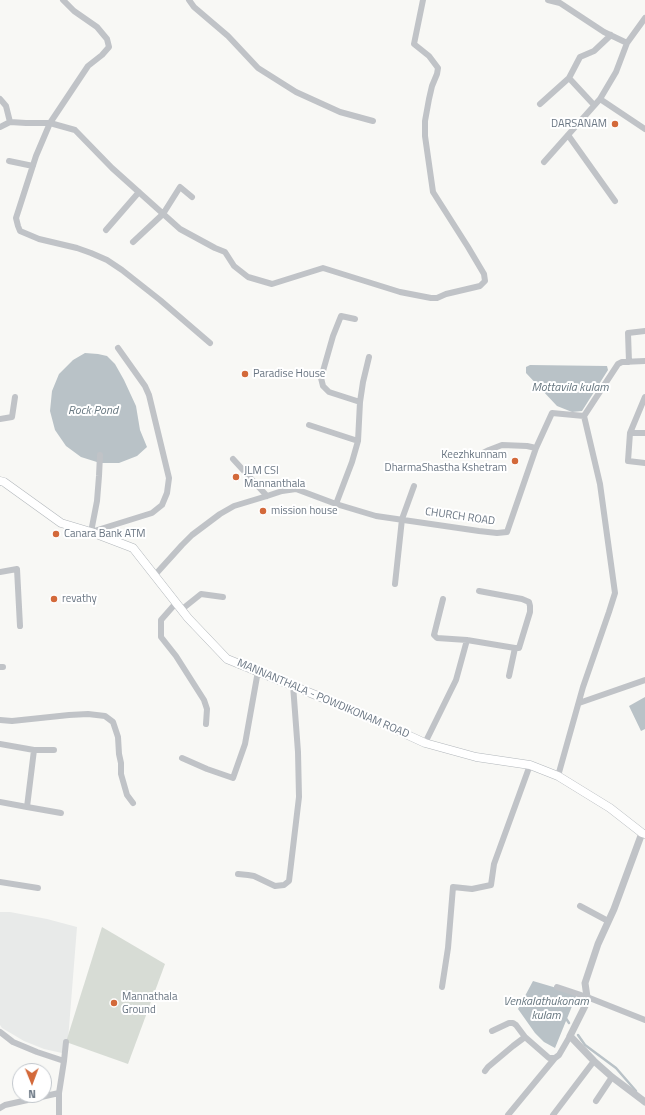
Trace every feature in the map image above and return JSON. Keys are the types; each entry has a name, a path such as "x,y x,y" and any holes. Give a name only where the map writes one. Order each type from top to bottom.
{"main road":[{"name":"MANNANTHALA - POWDIKONAM ROAD","path":"0,480 61,523 91,532 133,548 181,610 228,659 362,714 425,743 476,757 530,765 558,776 610,808 643,834"}],"street":[{"path":"63,0 74,11 101,31 108,39 109,47 102,56 88,66 50,123 33,166 16,218 20,231 39,239 88,252 107,260 160,300 210,343"},
{"path":"189,0 194,7 228,36 258,68 296,92 340,112 373,121"},
{"path":"0,127 10,122 50,123 75,130 112,168 180,229 225,252 234,266 248,277 272,284 323,268 400,292 431,298 437,298 446,294 480,286 485,281 484,274 433,192 425,136 425,121 429,99 438,68 429,56 414,44 423,0"},
{"path":"548,0 560,3 604,32 627,43"},
{"path":"544,162 600,99 616,72 627,43 645,18"},
{"path":"540,104 569,78 580,57 594,51 612,35"},
{"path":"569,78 594,105"},
{"path":"0,99 6,106 10,122"},
{"path":"600,99 645,129"},
{"path":"568,135 615,201"},
{"path":"8,161 33,166"},
{"path":"133,242 164,214 180,187 192,197"},
{"path":"106,230 139,192"},
{"path":"355,319 340,316 332,336 321,378 323,386 329,392 360,402"},
{"path":"629,362 628,333 645,331"},
{"path":"100,455 100,476 91,532 152,513 162,505 167,493 169,478 149,395 145,386 118,348"},
{"path":"336,504 352,462 358,441 360,402 369,357"},
{"path":"558,776 578,703 615,593 600,484 584,416 618,364 622,362 645,361"},
{"path":"0,419 12,417 14,397"},
{"path":"645,397 630,433 628,461 645,463"},
{"name":"CHURCH ROAD","path":"154,576 192,535 220,514 234,506 282,491 296,489 336,504 376,516 479,531 497,533 507,532 536,448 552,413 584,416"},
{"path":"310,425 358,441"},
{"path":"630,433 645,433"},
{"path":"447,454 471,456 481,454 502,445 527,446 536,448"},
{"path":"233,459 267,496"},
{"path":"395,584 402,519 414,486"},
{"path":"0,572 16,569 20,626"},
{"path":"442,599 434,635 437,638 467,640 519,648 530,612 529,602 522,599 480,591"},
{"path":"181,610 201,594 222,597"},
{"path":"176,603 161,620 161,637 176,656 204,700 207,709 206,724"},
{"path":"425,743 456,680 467,640"},
{"path":"509,676 515,648"},
{"path":"182,758 233,778 245,744 258,672"},
{"path":"578,703 645,680"},
{"path":"238,874 248,875 275,886 284,885 289,881 299,797 298,752 293,685"},
{"path":"0,720 12,721 69,714 104,716 113,722 118,737 119,754 122,763 120,774 127,795 132,803"},
{"path":"0,744 34,750 54,750"},
{"path":"27,807 34,750"},
{"path":"442,987 448,948 453,886 472,889 491,885 494,864 530,765"},
{"path":"0,802 61,813"},
{"path":"508,1115 555,1058 559,1056 586,1004 587,997 585,983 598,944 614,909 643,834"},
{"path":"0,882 38,888"},
{"path":"580,906 608,921"},
{"path":"557,986 645,1020"},
{"path":"492,1031 512,1023 516,1025 525,1037 549,1058 555,1058"},
{"path":"0,1032 13,1042 64,1061"},
{"path":"570,1036 612,1076 645,1102"},
{"path":"486,1071 488,1067 525,1037"},
{"path":"59,1115 59,1093 66,1042"},
{"path":"553,1115 594,1060"},
{"path":"596,1100 612,1076"},
{"path":"0,1108 4,1105 59,1093"}],"shaded area":[{"path":"0,912 10,912 47,919 77,927 68,1040 62,1053 44,1049 24,1041 2,1028 0,1025"},
{"name":"Mannathala Ground","path":"102,927 165,964 128,1064 66,1042"}],"water":[{"name":"Rock Pond","path":"85,353 107,356 115,364 124,380 136,406 140,430 147,447 137,456 119,463 100,463 81,457 66,446 55,430 50,411 52,391 59,374 73,360"},
{"name":"Mottavila kulam","path":"530,365 607,366 608,370 582,411 572,412 557,406 526,373 526,367"},
{"path":"645,697 645,729 641,731 629,706"},
{"name":"Venkalathukonam kulam","path":"533,981 577,994 555,1048 544,1042 535,1033 518,1009"}],"waterway":[{"path":"565,1017 569,1023"},
{"path":"578,1035 585,1045 616,1068 636,1091"}],"place":[{"name":"DARSANAM","path":"615,124"},
{"name":"Paradise House","path":"245,374"},
{"name":"Keezhkunnam DharmaShastha Kshetram","path":"515,461"},
{"name":"JLM CSI Mannanthala","path":"236,477"},
{"name":"mission house","path":"263,511"},
{"name":"Canara Bank ATM","path":"56,534"},
{"name":"revathy","path":"54,599"},
{"name":"Mannathala Ground","path":"114,1003"}]}
